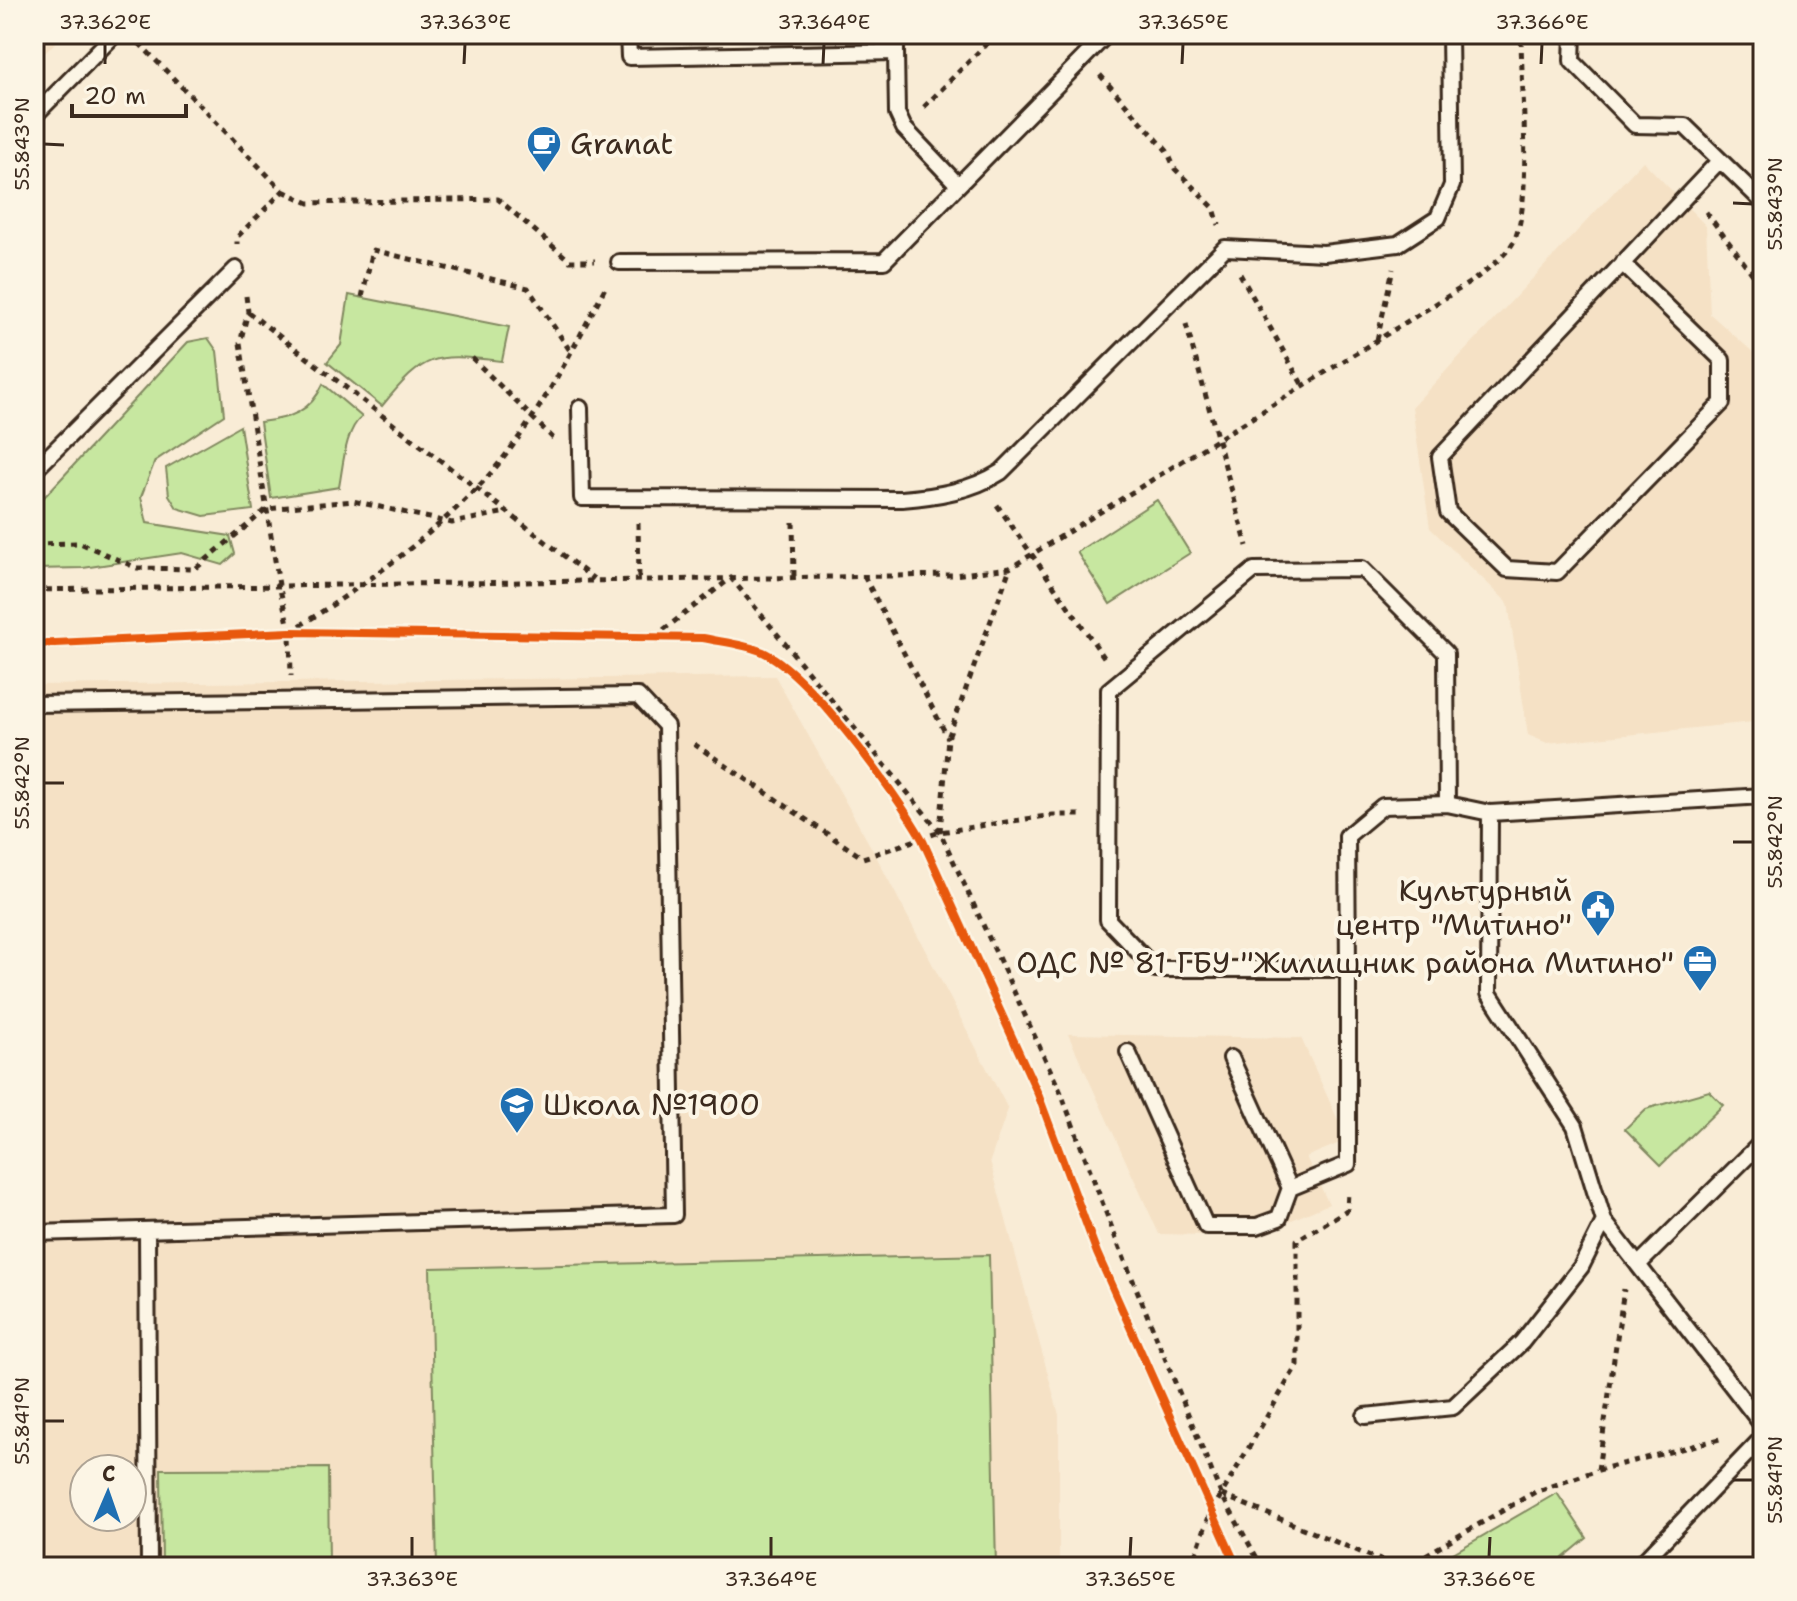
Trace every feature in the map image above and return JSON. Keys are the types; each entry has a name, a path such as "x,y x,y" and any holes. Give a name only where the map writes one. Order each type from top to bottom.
{"lane":[{"path":"34,116 115,34"},
{"path":"628,34 629,57 896,52"},
{"path":"896,34 897,113 904,128 958,185"},
{"path":"619,262 884,261 1107,34"},
{"path":"580,408 582,498 913,498 983,484 1001,472 1225,248 1324,253 1398,244 1438,218 1452,185 1450,34"},
{"path":"1573,34 1572,61 1635,125 1685,126 1763,202"},
{"path":"1622,263 1722,360 1722,403 1557,572 1507,569 1448,512 1440,457 1622,263 1689,194 1720,160"},
{"path":"34,471 236,269"},
{"path":"1348,969 1155,969 1108,920 1109,690 1254,570 1362,569 1446,653 1447,804"},
{"path":"34,704 638,696 666,726 674,1215 34,1233"},
{"path":"1290,1188 1348,1164 1347,836 1383,806 1447,804 1490,813 1763,796"},
{"path":"1490,813 1489,993 1575,1126 1604,1221 1763,1426"},
{"path":"1128,1052 1206,1226 1257,1226 1279,1218 1290,1188 1231,1058"},
{"path":"1633,1259 1763,1141"},
{"path":"1365,1416 1453,1407 1522,1342 1581,1267 1604,1221"},
{"path":"147,1231 149,1567"},
{"path":"1638,1567 1763,1437"}],"path":[{"path":"130,34 283,191 309,203 498,199 570,261 619,262 532,417 476,489 369,583 290,632"},
{"path":"904,128 996,34"},
{"path":"34,590 953,575 1010,568 1474,280 1516,239 1523,210 1521,34"},
{"path":"1084,58 1167,151 1175,169 1214,208"},
{"path":"283,191 237,237 236,269 243,280 248,312 240,343 279,585 290,632 292,700"},
{"path":"1689,194 1711,217 1763,288"},
{"path":"1377,340 1398,244"},
{"path":"1225,248 1303,386"},
{"path":"362,297 373,250 528,288 571,352"},
{"path":"1177,296 1246,540"},
{"path":"248,312 594,579"},
{"path":"472,358 581,466"},
{"path":"983,484 1121,680"},
{"path":"638,498 639,578"},
{"path":"792,499 794,577"},
{"path":"34,544 80,543 137,568 195,569 267,509 353,501 438,522 472,522 506,512"},
{"path":"940,832 948,738 1010,568"},
{"path":"864,576 948,738"},
{"path":"654,637 731,578"},
{"path":"731,578 940,832 1061,1093 1116,1239 1221,1494 1262,1567"},
{"path":"275,633 306,633"},
{"path":"638,637 678,637"},
{"path":"797,674 900,800"},
{"path":"666,726 863,858 940,832 1053,815 1108,815"},
{"path":"914,826 928,853"},
{"path":"1191,1567 1210,1514 1297,1365 1297,1240 1347,1210 1348,1164"},
{"path":"1598,1470 1633,1259"},
{"path":"1405,1567 1535,1492 1598,1470 1733,1436"},
{"path":"1221,1494 1397,1567"},
{"path":"1204,1500 1217,1528"}],"shaded area":[{"path":"34,34 64,34 34,64"},
{"path":"1643,161 1706,226 1710,314 1763,361 1763,721 1547,743 1528,735 1508,603 1430,528 1412,407"},
{"name":"Школа №1900","path":"775,676 876,856 1008,1109 990,1161 1059,1415 1059,1567 34,1567 34,685"},
{"path":"1068,1034 1301,1038 1347,1140 1306,1157 1329,1204 1254,1236 1159,1234"}],"green space":[{"path":"349,295 509,327 502,361 461,357 433,360 410,375 382,406 327,362 341,345"},
{"path":"208,338 217,351 224,415 155,461 141,497 147,523 230,536 235,554 223,565 182,553 83,568 34,569 34,508 188,342"},
{"path":"323,384 362,417 348,439 339,487 271,498 260,422 280,419 305,408"},
{"path":"240,426 253,510 204,516 177,508 169,495 166,468"},
{"path":"1157,500 1190,553 1110,604 1077,552"},
{"path":"1709,1091 1723,1105 1661,1165 1625,1129 1646,1109"},
{"path":"989,1255 996,1567 437,1567 430,1268"},
{"path":"328,1468 329,1567 162,1567 161,1469"},
{"path":"1557,1493 1587,1538 1552,1567 1429,1567"}],"cycle path":[{"path":"34,644 290,632 703,638 756,649 782,664 827,708 850,736 893,793 922,839 1038,1094 1097,1253 1237,1567"}],"place":[{"name":"Granat","path":"544,174"},
{"name":"Культурный центр \"Митино\"","path":"1598,938"},
{"name":"ОДС № 81 ГБУ \"Жилищник района Митино\"","path":"1700,993"},
{"name":"Школа №1900","path":"517,1135"}]}
